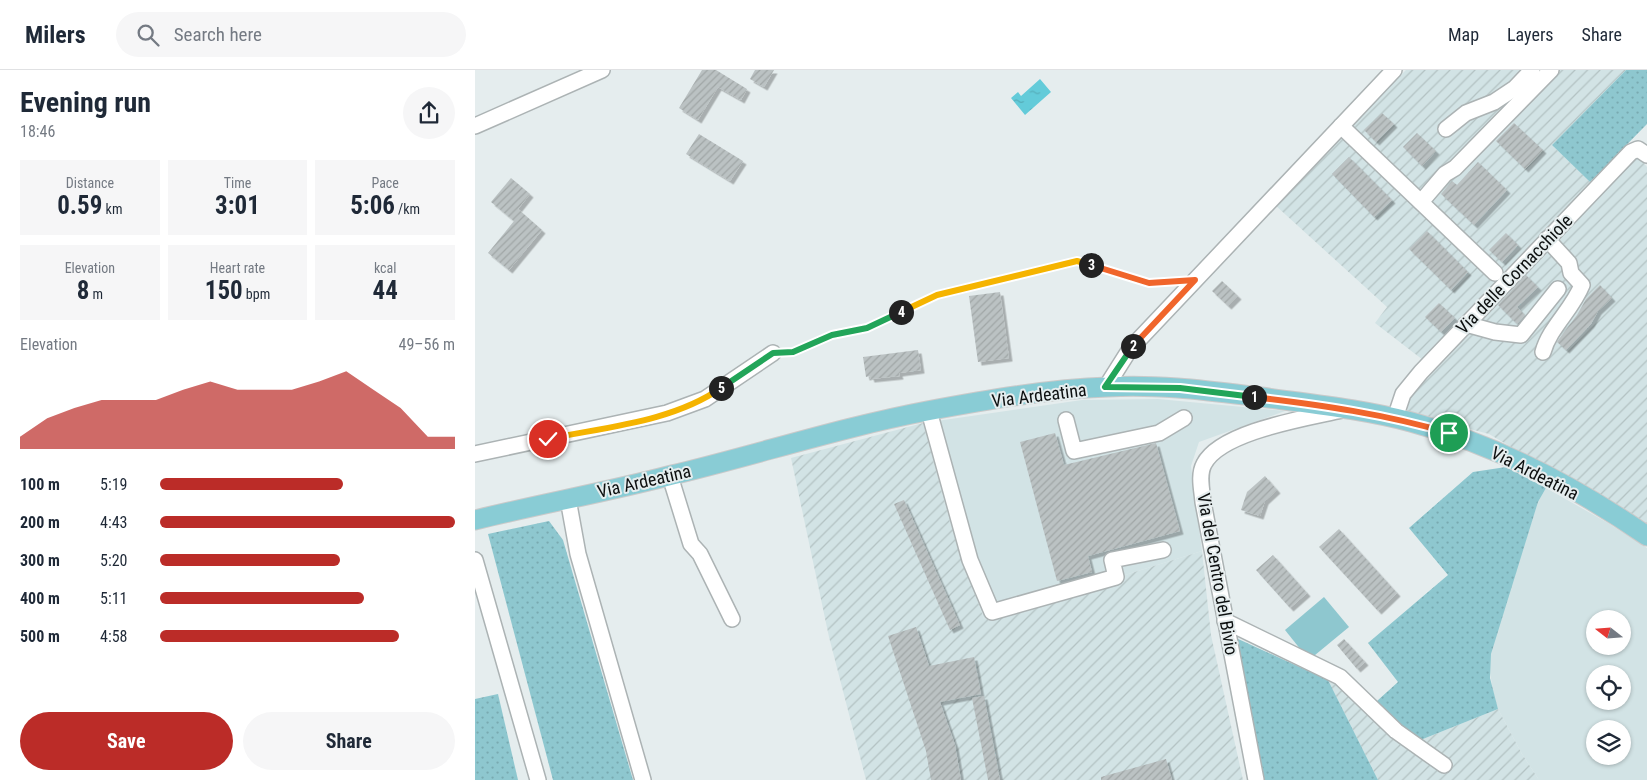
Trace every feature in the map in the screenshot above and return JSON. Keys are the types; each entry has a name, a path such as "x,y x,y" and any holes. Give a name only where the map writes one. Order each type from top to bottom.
{"main road":[{"name":"Via Ardeatina","path":"475,520 670,476 929,410 1105,387 1180,388 1348,408 1395,418 1449,433 1501,454 1576,493 1647,536"}],"street":[{"path":"475,126 585,73 602,70"},
{"path":"1105,387 1130,349 1394,70"},
{"path":"1446,129 1466,113 1494,102 1515,88 1531,70"},
{"path":"1421,202 1445,174 1455,168 1551,70"},
{"path":"1341,126 1495,273"},
{"name":"Via delle Cornacchiole","path":"1395,418 1401,399 1411,383 1547,239 1631,152 1638,149 1647,155"},
{"path":"1543,352 1548,335 1562,320 1576,299 1582,285 1571,273 1569,263 1547,239"},
{"path":"1466,324 1495,332 1521,335 1558,289"},
{"path":"475,454 667,414 705,399 773,353"},
{"name":"Via del Centro del Bivio","path":"1256,780 1249,733 1225,621 1203,502 1201,475 1205,463 1228,444 1263,428 1348,408"},
{"path":"929,410 971,560 992,612 1116,577 1112,560 1163,550"},
{"path":"1067,420 1074,451 1159,433 1184,418"},
{"path":"670,476 691,544 700,554 732,619"},
{"path":"568,499 579,554 643,780"},
{"path":"475,560 538,780"},
{"path":"1225,621 1340,677 1396,732 1444,765"}],"path":[{"path":"773,353 793,352 832,335 867,328 937,295 1077,261 1149,283 1195,280"}],"shaded area":[{"path":"1406,70 1626,70 1552,145 1590,182 1503,273 1351,125"},
{"path":"1626,70 1647,70 1647,124 1590,182 1552,145"},
{"path":"1341,136 1495,281 1423,360 1375,323 1387,307 1275,205"},
{"path":"1639,158 1647,167 1647,533 1540,464 1489,434 1407,412 1410,397 1629,162"},
{"path":"1158,399 1285,411 1199,442 1191,466 1202,551 984,619 950,522 923,423 1082,400"},
{"path":"923,423 950,522 984,619 1202,551 1211,635 1243,780 866,780 829,637 791,458"},
{"path":"1506,467 1546,488 1538,502 1491,654 1490,678 1498,709 1418,741 1377,701 1398,682 1368,643 1448,575 1409,528 1473,472"},
{"path":"1546,488 1608,523 1647,548 1647,780 1539,780 1522,754 1498,709 1489,666 1494,638 1538,502"},
{"path":"549,521 563,540 633,780 553,780 488,534"},
{"path":"1324,597 1349,627 1309,660 1285,630"},
{"path":"1236,638 1328,680 1378,780 1263,780"},
{"path":"1341,669 1418,741 1498,709 1522,754 1539,780 1378,780 1328,680"},
{"path":"498,694 518,780 475,780 475,699"}],"water":[{"path":"1040,79 1051,92 1025,115 1011,98 1018,92 1021,96"}],"building":[{"path":"702,70 716,70 747,89 741,100 718,87 698,120 679,108"},
{"path":"755,70 774,70 764,87 750,79"},
{"path":"1382,113 1394,124 1376,142 1364,130"},
{"path":"1514,123 1543,150 1525,169 1496,141"},
{"path":"1417,133 1436,151 1422,166 1403,147"},
{"path":"699,134 743,161 730,181 686,154"},
{"path":"1349,157 1392,200 1374,217 1332,174"},
{"path":"1478,162 1507,190 1474,225 1441,194 1452,181 1457,185"},
{"path":"511,178 530,194 518,209 542,230 509,270 488,253 514,221 491,202"},
{"path":"1427,231 1468,272 1451,290 1409,249"},
{"path":"1506,233 1518,245 1502,262 1489,250"},
{"path":"1526,275 1538,287 1517,307 1525,315 1517,324 1498,305"},
{"path":"1222,281 1238,296 1228,306 1212,291"},
{"path":"1600,285 1612,298 1598,311 1591,324 1566,350 1557,342 1586,299"},
{"path":"1000,292 1009,358 978,362 969,296"},
{"path":"1439,303 1455,318 1441,332 1425,317"},
{"path":"918,350 921,370 899,373 900,376 871,379 870,376 866,377 863,357"},
{"path":"1055,433 1064,465 1156,443 1180,531 1088,556 1092,572 1057,581 1020,442"},
{"path":"1265,476 1277,490 1265,501 1260,516 1241,510 1247,492"},
{"path":"904,500 960,625 950,630 894,504"},
{"path":"1339,529 1397,593 1378,611 1319,547"},
{"path":"1273,555 1307,593 1290,608 1256,570"},
{"path":"916,627 929,666 974,657 981,694 940,702 955,745 961,780 931,780 926,751 888,636"},
{"path":"1344,639 1365,662 1357,669 1337,645"},
{"path":"984,696 1000,780 988,780 972,698"},
{"path":"1166,759 1172,780 1101,780 1101,777"}],"route":[{"path":"548,439 667,414 705,399 773,353 793,352 832,335 867,328 937,295 1077,261 1149,283 1195,280 1130,349 1105,387 1180,388 1348,408 1395,418 1449,433"}]}
